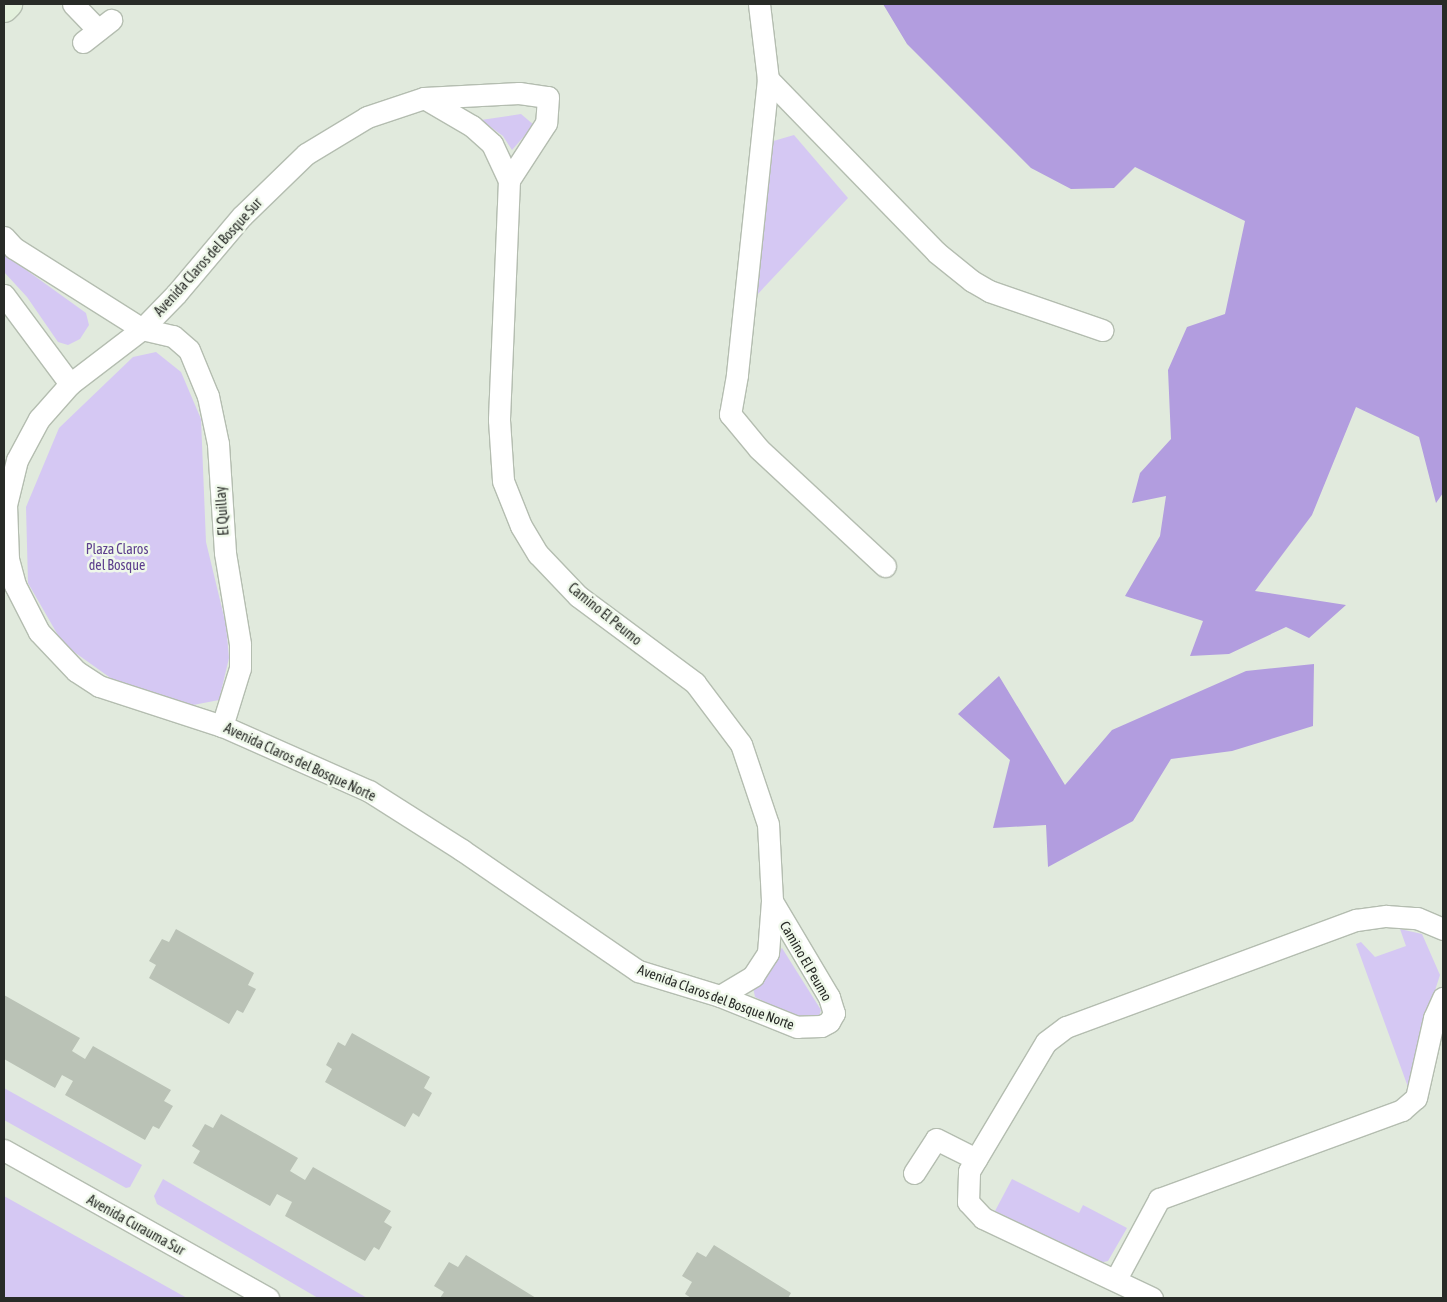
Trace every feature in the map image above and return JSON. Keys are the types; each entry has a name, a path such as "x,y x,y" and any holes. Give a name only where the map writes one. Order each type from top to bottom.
{"street":[{"path":"4,8 6,4"},
{"path":"73,4 97,31"},
{"path":"759,4 768,79 737,376 730,414 759,450 885,566"},
{"path":"768,79 936,252 972,281 989,291 1102,330"},
{"name":"Avenida Claros del Bosque Sur","path":"70,384 142,330 176,294 242,216 306,154 367,117 424,98 519,93 548,97 546,124 509,180"},
{"name":"Camino El Peumo","path":"424,98 472,126 492,144 509,180 499,420 503,481 521,526 538,554 578,596 695,683 741,744 768,824 772,901 768,953 753,976 720,996"},
{"path":"4,237 14,248 142,330"},
{"path":"4,295 70,384"},
{"name":"El Quillay","path":"142,330 174,336 189,350 208,396 218,444 225,553 240,644 240,668 222,726"},
{"name":"Avenida Claros del Bosque Norte","path":"70,384 34,425 10,482 5,532 8,559 26,609 56,653 99,686 222,726 369,791 462,850 638,971 720,996 797,1027 813,1029 829,1022"},
{"name":"Camino El Peumo","path":"772,901 829,997 834,1013 829,1022"},
{"path":"1152,1298 1116,1279 983,1218 968,1202 969,1171 1046,1042 1066,1027 1356,920 1386,916 1418,918 1443,929"},
{"path":"1116,1279 1159,1198 1402,1110 1416,1098 1434,1018 1443,998"},
{"path":"914,1173 936,1139 976,1159"},
{"name":"Avenida Curauma Sur","path":"4,1150 268,1298"}],"green space":[{"path":"521,114 534,125 512,150 503,136 481,120"},
{"path":"794,135 848,198 756,296 770,142"},
{"path":"4,254 86,313 89,325 80,339 68,345 58,342 27,297 4,272"},
{"name":"Plaza Claros del Bosque","path":"156,352 181,372 201,419 206,542 226,625 229,658 219,700 188,706 119,684 63,644 28,583 26,507 59,428 133,357"},
{"path":"1400,929 1422,934 1440,975 1418,1043 1408,1087 1356,944 1361,942 1375,957 1406,946"},
{"path":"782,948 821,1010 817,1022 804,1021 755,997 753,987 765,980 774,963 773,955"},
{"path":"4,1088 142,1165 130,1187 126,1188 4,1120"},
{"path":"163,1179 367,1298 318,1298 157,1204 154,1196"},
{"path":"1012,1179 1079,1213 1083,1205 1127,1228 1108,1261 1099,1263 995,1211"},
{"path":"4,1196 187,1298 4,1298"}],"shaded area":[{"path":"883,4 1443,4 1443,493 1436,503 1419,437 1356,407 1312,515 1255,591 1346,605 1309,638 1286,627 1229,654 1190,656 1203,621 1125,596 1160,536 1166,496 1132,503 1140,473 1171,439 1168,370 1187,327 1225,314 1245,221 1135,167 1114,188 1071,189 1031,168 907,44"},
{"path":"1314,664 1313,726 1232,751 1171,759 1133,821 1048,867 1046,825 993,828 1010,760 958,714 999,676 1065,785 1112,730 1246,671"}],"building":[{"path":"176,929 254,973 248,985 256,989 243,1013 237,1010 229,1024 149,978 156,965 149,961 162,939 169,942"},
{"path":"4,995 80,1038 72,1051 85,1059 93,1046 171,1090 164,1101 173,1106 159,1129 153,1126 145,1140 65,1095 73,1081 62,1075 55,1088 4,1059"},
{"path":"352,1033 430,1077 424,1088 432,1093 419,1117 413,1113 405,1127 325,1082 332,1069 326,1065 338,1042 345,1046"},
{"path":"221,1114 298,1158 290,1171 305,1180 313,1167 391,1211 384,1222 392,1227 379,1250 374,1247 365,1261 285,1216 292,1202 277,1194 270,1206 193,1163 200,1151 192,1146 205,1124 213,1128"},
{"path":"714,1245 791,1293 788,1298 691,1298 685,1294 692,1282 682,1276 697,1252 706,1257"},
{"path":"466,1255 536,1298 440,1298 444,1292 434,1286 449,1262 458,1267"}]}
